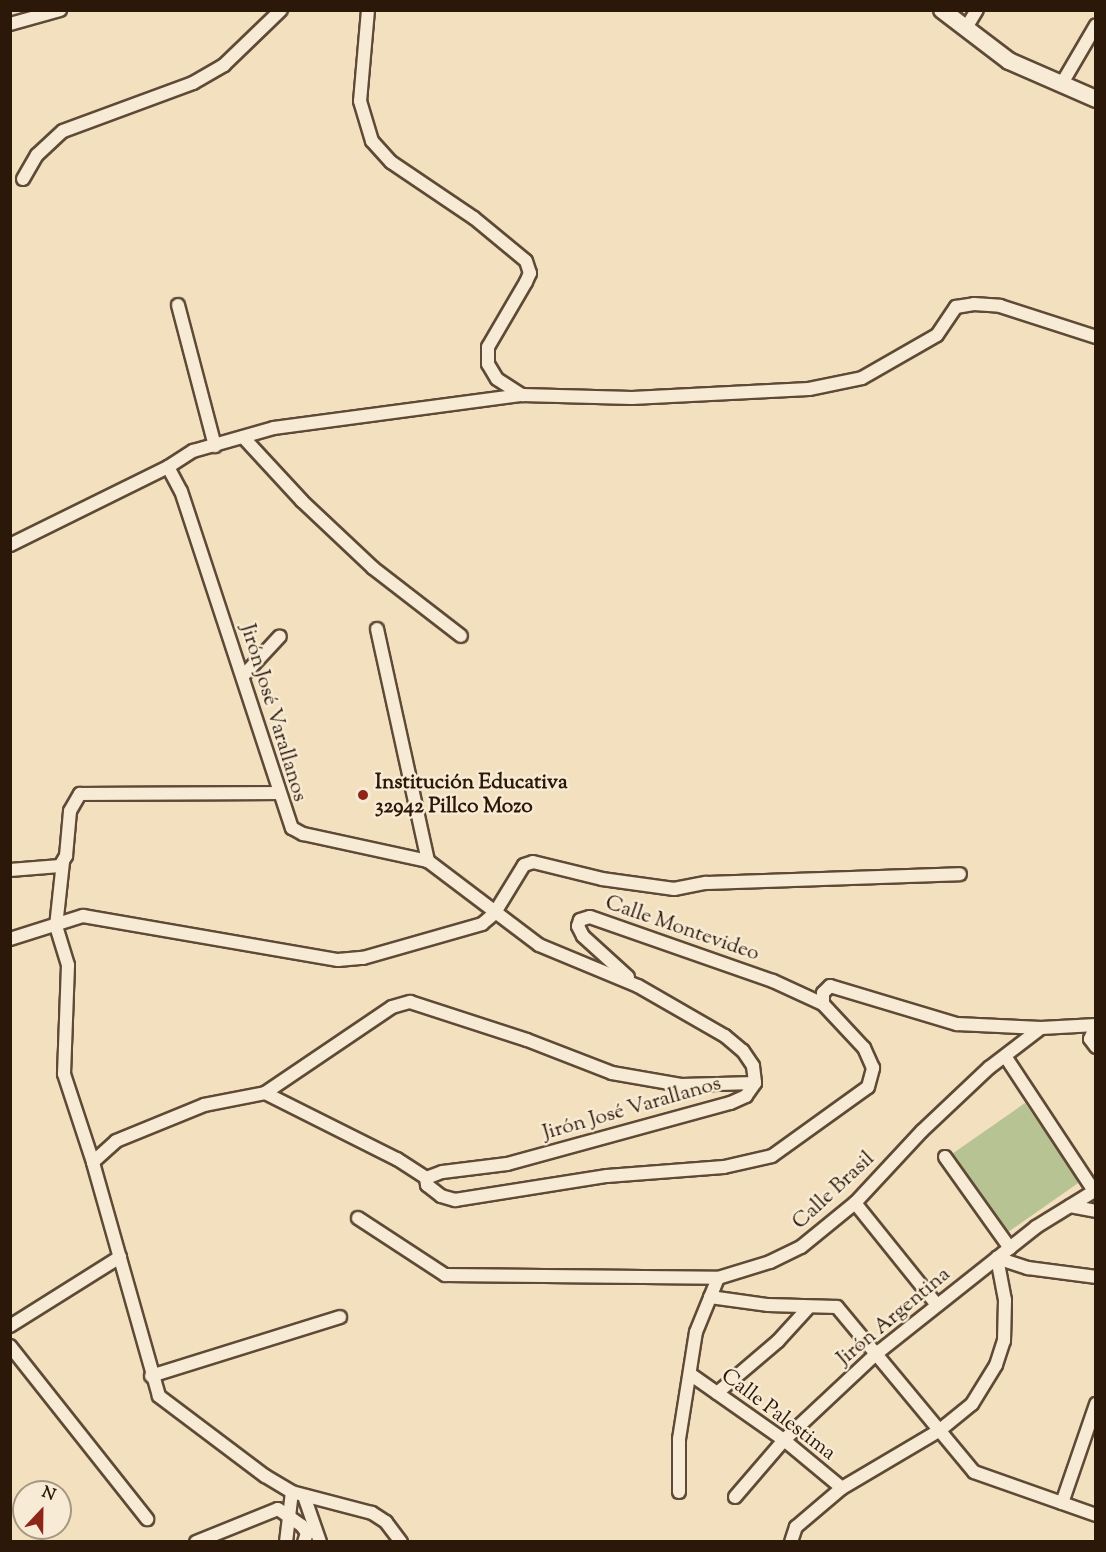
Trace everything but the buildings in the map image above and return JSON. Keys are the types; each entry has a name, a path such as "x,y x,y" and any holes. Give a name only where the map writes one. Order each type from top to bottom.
{"street":[{"path":"10,24 60,10"},
{"path":"23,179 37,155 63,131 193,83 224,65 281,10"},
{"path":"368,10 360,101 372,141 391,162 474,218 526,261 530,273 488,347 488,364 497,379 522,395"},
{"path":"942,10 1009,61 1095,99"},
{"path":"966,28 977,10"},
{"path":"1061,85 1095,25"},
{"path":"10,544 168,467 193,451 274,428 522,395 632,398 808,389 862,378 938,335 956,307 974,304 1000,306 1095,337"},
{"path":"178,305 215,446"},
{"path":"243,437 302,501 373,568 462,636"},
{"name":"Jirón José Varallanos","path":"168,467 181,491 243,676 285,818 291,828 303,834 428,861 494,914 539,945 638,986 725,1036 743,1051 753,1066 755,1083 746,1096 730,1103 507,1164 442,1172 426,1178"},
{"path":"377,629 428,861"},
{"path":"243,676 280,636"},
{"path":"279,793 80,794 70,811 56,926 68,965 64,1074 93,1162 151,1376 159,1396 298,1494 372,1513 386,1522 401,1542"},
{"path":"10,870 52,868 63,862"},
{"path":"10,939 56,926 65,919 83,916 338,960 363,958 482,924 494,914 524,865 532,862 602,879 674,889 706,883 960,874"},
{"name":"Calle Montevideo","path":"638,986 583,936 578,926 580,920 590,918 773,981 823,1004"},
{"path":"265,1093 397,1160 426,1178 426,1185 455,1200 607,1176 724,1167 772,1156 868,1087 873,1068 864,1048 823,1004 823,993 830,986 843,987 957,1024 1041,1028 1095,1025 1090,1039 1095,1047"},
{"path":"93,1162 116,1141 204,1105 265,1093 392,1007 410,1002 612,1073 681,1085 755,1083"},
{"name":"Calle Brasil","path":"718,1278 770,1262 801,1247 855,1203 922,1131 1005,1056 1041,1028"},
{"path":"1005,1056 1095,1191"},
{"path":"945,1157 1010,1248"},
{"name":"Jirón Argentina","path":"735,1497 784,1440 876,1354 1010,1248 1095,1191"},
{"path":"855,1203 937,1305"},
{"path":"1070,1206 1095,1211"},
{"path":"358,1218 445,1275 718,1278 696,1332 679,1439 679,1492"},
{"path":"10,1326 120,1257"},
{"path":"791,1542 796,1527 842,1488 940,1430 972,1404 996,1365 1004,1341 1005,1300 997,1258 1028,1268 1095,1277"},
{"path":"710,1297 809,1307 837,1306 974,1472 1095,1515"},
{"path":"717,1393 778,1341 809,1307"},
{"path":"151,1376 340,1317"},
{"path":"10,1346 147,1519"},
{"name":"Calle Palestima","path":"690,1374 784,1440 842,1488"},
{"path":"1062,1503 1095,1404"},
{"path":"286,1542 298,1494"},
{"path":"298,1494 320,1542"},
{"path":"196,1542 266,1511 279,1509 307,1533 304,1542"}],"green space":[{"path":"1025,1103 1080,1182 1006,1233 951,1155"}],"place":[{"name":"Institución Educativa 32942 Pillco Mozo","path":"363,795"}]}
